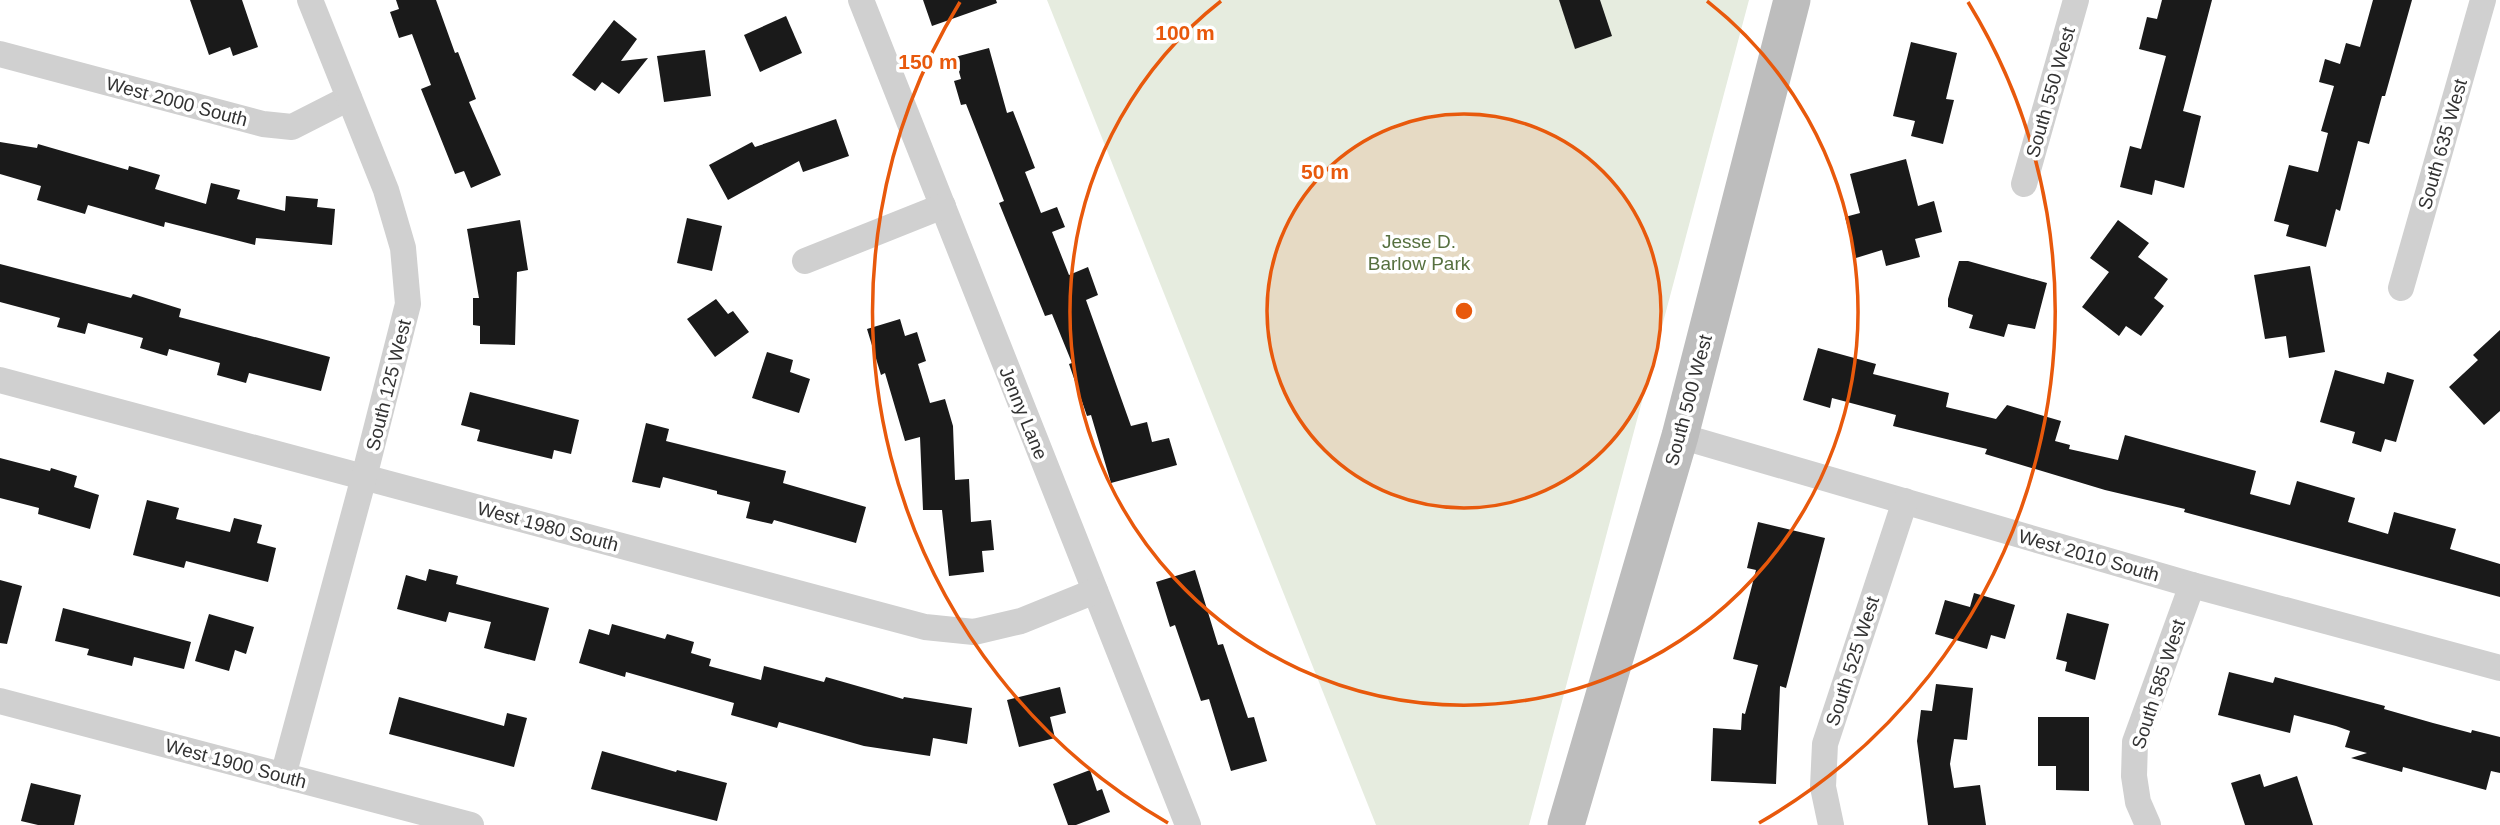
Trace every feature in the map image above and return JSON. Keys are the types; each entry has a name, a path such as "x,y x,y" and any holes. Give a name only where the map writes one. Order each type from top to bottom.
{"street":[{"name":"South 125 West","path":"283,776 408,304 403,247 386,190 310,0"},
{"name":"Jenny Lane","path":"861,0 1188,825"},
{"name":"South 500 West","path":"1571,811 1680,436 1792,0"},
{"name":"South 550 West","path":"2024,184 2077,0"},
{"name":"South 635 West","path":"2401,288 2483,0"},
{"name":"West 2000 South","path":"0,54 263,124 292,127 349,98"},
{"path":"805,261 943,206"},
{"name":"West 1980 South","path":"0,380 925,627 974,632 1021,621 1095,591"},
{"name":"West 2010 South","path":"1680,436 2192,585 2500,668"},
{"name":"South 525 West","path":"1831,825 1823,787 1825,744 1905,500"},
{"name":"South 585 West","path":"2148,825 2138,802 2134,776 2135,742 2192,585"},
{"name":"West 1900 South","path":"0,701 471,825"}],"green space":[{"name":"Jesse D. Barlow Park","path":"1047,0 1749,0 1529,825 1376,825"}],"building":[{"path":"190,0 242,0 258,47 233,56 230,47 209,55"},
{"path":"396,0 436,0 455,53 458,52 476,99 469,102 501,175 471,188 464,171 455,174 421,89 431,85 412,34 399,38 390,12 399,9"},
{"path":"923,0 996,0 997,3 932,26"},
{"path":"1559,0 1600,0 1612,36 1575,49"},
{"path":"2162,0 2212,0 2183,111 2201,116 2184,188 2155,180 2152,195 2120,187 2130,146 2141,149 2166,56 2139,49 2147,17 2157,19"},
{"path":"2373,0 2412,0 2369,144 2358,141 2340,211 2336,209 2326,247 2286,236 2289,225 2274,221 2289,165 2318,172 2328,133 2321,131 2334,86 2319,82 2325,59 2340,64 2346,43 2360,47"},
{"path":"786,16 802,53 760,72 744,35"},
{"path":"614,20 637,39 621,61 648,58 619,94 602,82 595,91 572,75"},
{"path":"1911,42 1957,53 1946,99 1954,100 1943,144 1911,136 1915,121 1893,116"},
{"path":"989,48 1007,113 1013,111 1035,168 1025,172 1041,213 1057,207 1065,227 1052,232 1069,275 1088,267 1098,295 1086,300 1131,426 1147,422 1152,442 1169,438 1177,465 1111,483 1091,415 1087,416 1069,364 1072,363 1052,314 1045,316 999,203 1004,201 966,104 961,105 954,81 961,79 955,57"},
{"path":"705,50 711,96 664,102 657,56"},
{"path":"836,119 849,156 803,172 799,161 728,200 709,165 752,142 755,147"},
{"path":"0,142 37,148 38,144 128,170 129,166 160,175 155,189 206,204 211,183 240,190 237,199 285,211 286,196 318,199 317,207 335,209 332,245 256,238 255,245 165,222 164,227 88,205 85,214 37,200 41,186 0,174"},
{"path":"1906,159 1918,206 1934,201 1942,232 1915,239 1920,257 1886,266 1882,250 1856,258 1845,217 1860,213 1850,174"},
{"path":"687,218 722,226 712,271 677,263"},
{"path":"520,220 528,270 517,272 515,345 480,344 480,326 473,325 473,298 479,298 467,229"},
{"path":"2118,220 2149,243 2138,257 2168,279 2154,298 2164,306 2141,336 2126,326 2119,336 2082,307 2109,272 2090,258"},
{"path":"1959,261 1968,261 2047,283 2035,329 2008,324 2004,337 1969,328 1973,315 1948,307"},
{"path":"0,264 131,298 133,294 181,309 179,317 330,357 321,391 249,373 246,383 217,375 220,363 169,349 167,356 140,348 143,338 88,323 85,334 57,327 60,318 0,302"},
{"path":"2310,266 2325,352 2289,358 2286,336 2265,339 2254,275"},
{"path":"716,299 728,314 733,311 749,332 715,357 687,319"},
{"path":"900,319 905,336 917,332 926,361 918,364 930,403 945,399 953,426 955,480 969,479 971,522 991,520 994,550 982,551 984,572 949,576 942,510 923,510 920,437 905,441 885,373 881,375 867,329"},
{"path":"2500,330 2500,411 2484,425 2449,387 2478,360 2473,355"},
{"path":"1818,348 1876,364 1873,374 1949,393 1946,407 1996,419 2007,405 2061,421 2055,441 2070,445 2069,449 2118,460 2125,435 2256,471 2250,494 2290,505 2297,481 2355,498 2348,522 2388,534 2394,512 2456,529 2450,549 2500,564 2500,597 2184,512 2185,509 2105,490 1985,454 1987,449 1893,426 1896,415 1832,398 1830,408 1803,400"},
{"path":"767,352 793,360 790,372 810,379 799,413 752,398"},
{"path":"2335,370 2384,384 2387,372 2414,380 2396,442 2385,439 2381,452 2352,443 2355,432 2320,422"},
{"path":"470,392 579,420 571,454 554,450 552,459 477,441 480,430 461,425"},
{"path":"646,423 669,429 666,441 786,471 783,483 866,507 856,543 774,520 772,524 746,518 750,502 717,494 717,491 663,477 660,488 632,482"},
{"path":"0,458 77,476 74,487 99,495 90,529 38,514 39,508 0,498"},
{"path":"147,500 179,508 176,519 230,532 234,518 262,525 257,543 276,548 268,582 186,561 184,568 133,555"},
{"path":"1758,522 1825,538 1786,688 1780,686 1776,784 1711,781 1713,728 1741,730 1742,713 1745,714 1758,665 1733,659 1756,570 1747,568"},
{"path":"429,569 458,576 456,584 549,608 535,661 484,648 491,622 449,612 446,622 397,609 406,575 426,581"},
{"path":"1195,570 1218,645 1223,644 1248,718 1254,717 1267,761 1231,771 1209,699 1201,701 1175,625 1170,627 1156,582"},
{"path":"0,580 22,586 7,644 0,643"},
{"path":"1974,593 2015,605 2005,639 1991,635 1987,649 1935,634 1945,600 1970,607"},
{"path":"63,608 191,642 184,669 134,657 132,666 87,655 89,649 55,641"},
{"path":"2067,613 2109,624 2095,680 2065,671 2067,662 2056,659"},
{"path":"209,614 254,627 246,654 235,650 229,671 195,661"},
{"path":"612,624 665,639 667,634 694,642 691,653 711,659 709,666 761,680 764,666 824,682 826,677 903,699 904,697 972,708 967,744 933,738 930,756 864,746 779,722 777,728 731,715 734,703 626,672 625,677 579,663 589,629 609,635"},
{"path":"2229,672 2273,683 2275,677 2385,706 2384,709 2433,723 2500,737 2500,773 2491,771 2486,790 2403,767 2402,772 2351,758 2367,753 2345,747 2350,731 2336,726 2294,715 2290,733 2218,715"},
{"path":"1936,684 1973,688 1967,740 1954,739 1950,764 1954,788 1980,785 1986,825 1928,825 1917,741 1921,710 1932,711"},
{"path":"1060,687 1066,713 1050,717 1055,738 1019,747 1007,700"},
{"path":"399,697 504,726 507,713 527,718 514,767 389,734"},
{"path":"2038,717 2089,717 2089,791 2056,790 2056,766 2038,766"},
{"path":"602,751 727,783 717,821 591,789"},
{"path":"1090,770 1097,791 1102,789 1110,812 1076,825 1068,825 1053,784"},
{"path":"2260,774 2264,787 2297,776 2313,825 2245,825 2231,783"},
{"path":"31,783 81,795 74,825 38,825 21,821"}]}
